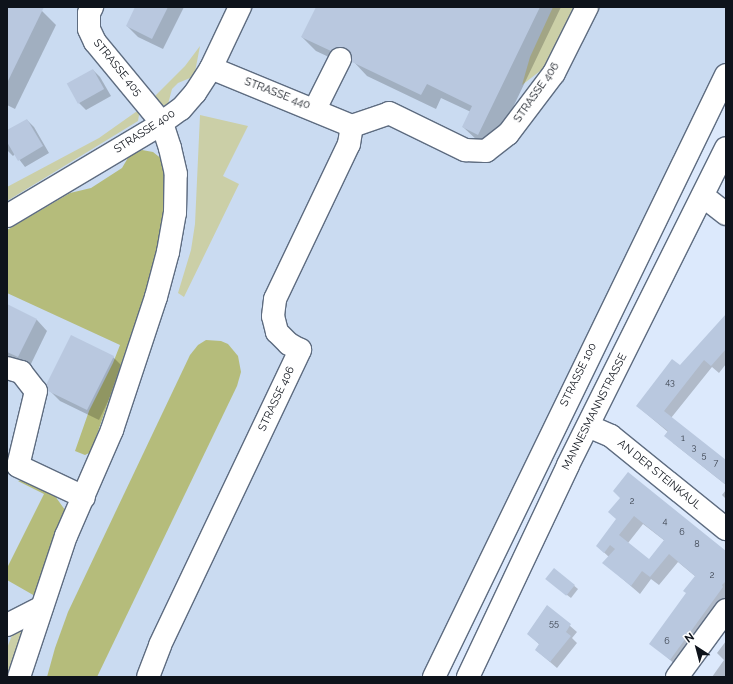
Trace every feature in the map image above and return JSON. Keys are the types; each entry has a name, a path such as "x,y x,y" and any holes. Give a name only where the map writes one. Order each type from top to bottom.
{"street":[{"name":"STRASSE 405","path":"92,7 89,13 89,29 95,42 162,123"},
{"name":"STRASSE 400","path":"7,216 162,123 181,109 195,93 211,68 240,7"},
{"name":"STRASSE 406","path":"148,677 160,645 300,350 289,344 277,332 272,316 275,299 349,144 352,126 389,112 465,150 486,151 508,134 554,73 588,7"},
{"name":"STRASSE 440","path":"211,68 315,109 340,59"},
{"name":"STRASSE 100","path":"434,677 726,75"},
{"path":"315,109 352,126"},
{"path":"19,677 66,536 112,430 156,297 168,252 175,213 176,174 162,123"},
{"name":"MANNESMANNSTRASSE","path":"468,677 568,465 726,148"},
{"path":"703,196 726,214"},
{"path":"7,368 21,372 36,390 18,466 84,497"},
{"name":"AN DER STEINKAUL","path":"588,426 611,436 726,529"},
{"path":"7,625 42,607"},
{"path":"677,677 726,610"}],"shaded area":[{"path":"7,7 726,7 726,92 443,677 7,677"}],"green space":[{"path":"553,7 582,7 557,58 522,85 530,57"},
{"path":"200,46 195,72 190,78 178,83 172,89 168,104 162,106 153,98 185,66"},
{"path":"140,109 138,121 7,201 7,187 99,138"},
{"path":"200,115 248,126 223,176 239,184 184,297 178,293 191,250 195,224"},
{"path":"142,150 153,152 163,160 167,192 157,257 91,452 85,455 75,451 89,411 113,363 120,345 7,293 7,230 70,193 91,188 122,168 129,156"},
{"path":"206,340 221,341 228,344 238,356 241,372 237,386 97,677 47,677 55,648 68,612 190,355 198,345"},
{"path":"21,480 55,496 65,510 35,596 7,580 7,568 44,494 18,481"},
{"path":"25,630 10,677 7,677 7,648 13,633"}],"building":[{"path":"7,7 44,7 7,83"},
{"path":"135,7 168,7 152,39 126,26"},
{"path":"316,7 540,7 478,135 462,127 472,106 427,84 421,95 352,62 351,52 345,48 339,47 331,51 301,37"},
{"path":"93,69 104,89 78,104 67,84"},
{"path":"27,119 43,146 18,161 7,142 7,130"},
{"path":"7,304 37,319 18,357 7,352"},
{"path":"726,314 726,349 711,366 704,360 664,411 726,460 726,485 664,436 668,431 636,406 672,359 680,365"},
{"path":"71,335 114,356 87,410 48,391 46,385"},
{"path":"628,472 726,551 726,581 722,585 723,587 670,660 649,644 686,593 683,591 695,576 669,554 650,577 642,571 631,586 602,563 615,549 610,545 604,553 596,546 616,519 608,512 620,498 613,491","holes":["634,516 664,540 649,559 619,535"]},
{"path":"554,568 575,585 566,596 545,579"},
{"path":"547,605 571,624 566,632 571,636 550,662 535,650 539,644 527,634"}]}
